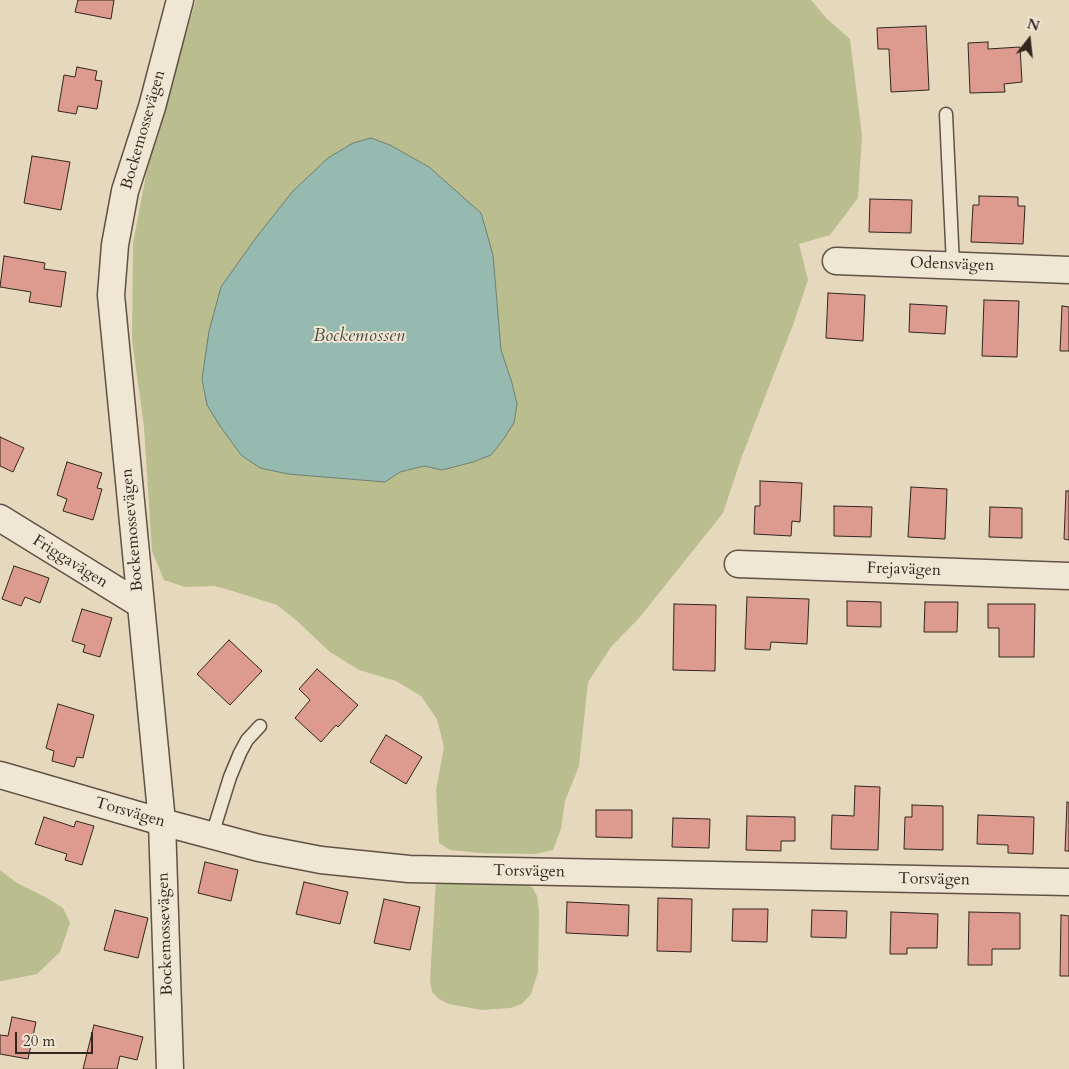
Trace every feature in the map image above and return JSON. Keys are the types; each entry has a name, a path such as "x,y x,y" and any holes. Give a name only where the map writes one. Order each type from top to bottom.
{"street":[{"name":"Bockemossevägen","path":"170,1069 162,822 111,295 115,245 126,192 152,107 180,0"},
{"name":"Odensvägen","path":"836,261 1069,270"},
{"name":"Friggavägen","path":"0,518 141,605"},
{"name":"Frejavägen","path":"738,564 1069,576"},
{"name":"Torsvägen","path":"0,775 259,848 321,860 409,869 1069,882"}],"lane":[{"path":"946,114 953,265"},
{"path":"212,835 240,752 247,740 260,726"}],"green space":[{"path":"196,0 811,0 827,19 850,39 862,136 858,198 830,235 799,244 808,280 793,325 742,456 723,513 639,618 611,647 588,682 579,766 565,801 561,829 553,850 535,854 480,853 450,850 439,843 436,790 444,747 437,719 421,696 396,681 359,670 330,652 277,605 214,586 185,587 164,580 152,551 144,427 132,340 133,243 149,159","holes":["370,138 390,145 429,167 493,255 501,350 517,404 490,455 473,462 442,470 424,466 400,472 385,482 288,474 260,468"]},
{"path":"0,870 17,883 63,908 70,923 60,952 37,974 2,981 0,981"},
{"path":"436,878 517,880 532,887 537,896 539,911 538,972 531,994 522,1004 510,1008 481,1010 449,1004 439,999 432,992 430,980"}],"water":[{"name":"Bockemossen","path":"371,138 390,145 429,167 481,213 493,255 501,350 517,404 514,423 491,455 442,470 424,466 400,472 385,482 288,474 260,468 241,455 207,405 202,379 209,331 221,287 255,239 292,192 328,158 353,143"}],"building":[{"path":"78,0 114,0 111,19 75,12"},
{"path":"926,26 929,90 891,92 889,49 878,49 877,28"},
{"path":"988,42 988,49 1020,47 1022,82 1004,84 1005,92 970,93 968,43"},
{"path":"77,67 97,71 95,80 102,81 97,109 78,106 76,114 58,111 64,75 75,77"},
{"path":"32,156 70,162 61,210 24,203"},
{"path":"979,196 1018,197 1018,206 1025,206 1023,244 971,242 973,205 979,205"},
{"path":"870,199 912,200 911,233 869,232"},
{"path":"4,256 45,263 44,269 66,272 61,307 29,302 31,292 0,287"},
{"path":"828,293 865,295 863,341 826,338"},
{"path":"984,300 1019,301 1017,357 982,356"},
{"path":"910,304 947,306 945,334 909,332"},
{"path":"1062,306 1069,307 1069,351 1060,351"},
{"path":"0,437 24,448 13,472 0,466"},
{"path":"67,462 102,473 97,488 102,489 93,520 63,511 67,499 57,495"},
{"path":"760,481 802,483 800,522 792,521 791,536 754,534 755,506 760,506"},
{"path":"911,487 947,489 945,539 908,537"},
{"path":"1066,491 1069,491 1069,540 1064,539"},
{"path":"834,506 872,507 871,537 834,536"},
{"path":"990,507 1022,508 1022,538 989,537"},
{"path":"14,566 49,578 40,603 25,597 21,606 2,599"},
{"path":"747,597 809,599 807,644 771,642 770,650 745,649"},
{"path":"847,601 881,602 881,627 847,626"},
{"path":"925,602 958,602 957,632 924,632"},
{"path":"674,604 716,605 715,671 673,670"},
{"path":"988,604 1035,604 1034,657 999,657 999,628 988,628"},
{"path":"82,609 112,618 100,657 83,652 85,645 72,641"},
{"path":"229,640 262,671 230,705 197,674"},
{"path":"317,669 358,705 321,742 295,718 310,700 299,689"},
{"path":"58,704 94,715 83,758 77,757 74,767 52,761 54,751 46,748"},
{"path":"386,735 422,757 406,784 370,762"},
{"path":"855,786 880,787 878,850 831,849 832,815 854,816"},
{"path":"1067,802 1069,803 1069,851 1065,851"},
{"path":"912,805 943,806 943,850 904,849 905,817 912,817"},
{"path":"596,810 632,810 632,838 596,837"},
{"path":"978,815 1034,817 1033,854 1008,853 1008,845 977,844"},
{"path":"747,816 795,817 795,841 781,841 781,851 746,850"},
{"path":"44,817 74,827 76,821 94,826 82,865 65,860 67,854 35,844"},
{"path":"673,818 710,819 709,848 672,847"},
{"path":"205,862 238,870 231,901 198,893"},
{"path":"304,882 348,892 340,924 296,914"},
{"path":"658,898 692,899 691,952 657,951"},
{"path":"384,899 420,907 410,950 374,943"},
{"path":"567,902 629,905 628,936 566,933"},
{"path":"733,909 768,909 767,942 732,941"},
{"path":"115,910 148,918 138,958 104,950"},
{"path":"812,910 847,911 846,938 811,937"},
{"path":"891,912 938,914 937,948 907,948 907,954 890,954"},
{"path":"969,912 1020,913 1020,949 992,949 992,965 968,965"},
{"path":"1061,915 1069,916 1069,976 1060,976"},
{"path":"12,1017 36,1022 28,1059 0,1054 0,1035 8,1036"},
{"path":"94,1025 143,1037 137,1060 120,1056 117,1069 83,1069"}]}
